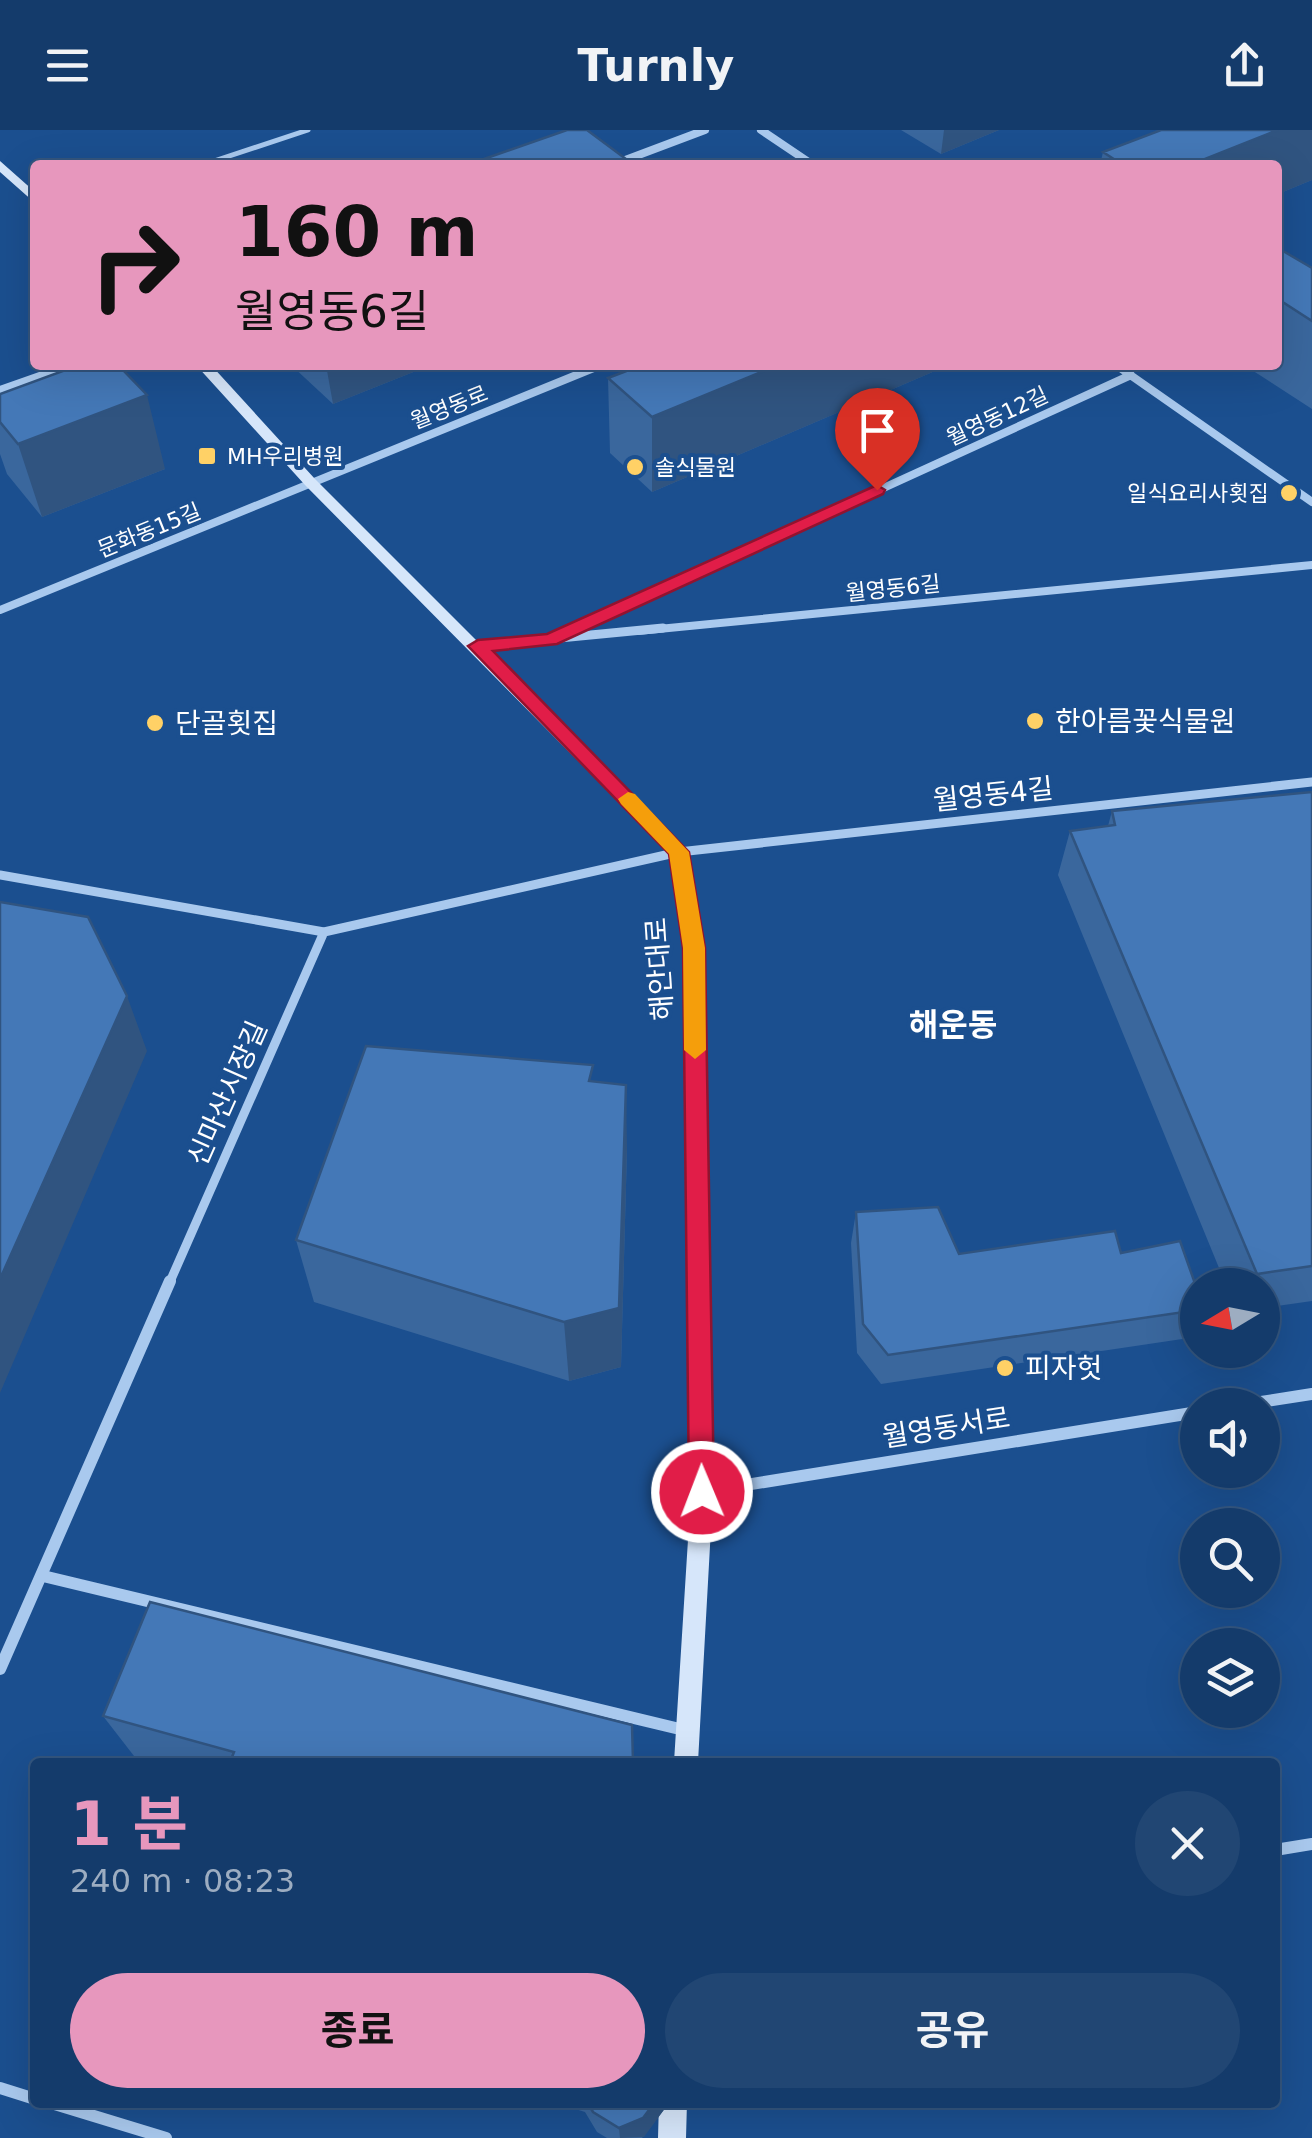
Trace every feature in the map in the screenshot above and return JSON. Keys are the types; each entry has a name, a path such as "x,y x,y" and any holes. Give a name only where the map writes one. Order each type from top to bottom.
{"main road":[{"path":"0,165 30,194"},
{"path":"208,370 310,482 478,646 679,852"},
{"name":"해안대로","path":"679,852 694,948 702,1492 686,1758"},
{"path":"672,2138 673,2108"}],"street":[{"path":"625,160 705,130"},
{"path":"761,130 806,160"},
{"path":"0,390 58,370"},
{"name":"월영동로","path":"310,482 589,370"},
{"path":"1124,370 1312,502"},
{"name":"월영동12길","path":"550,640 1130,374"},
{"name":"문화동15길","path":"0,610 310,482"},
{"name":"월영동6길","path":"478,646 1312,565"},
{"name":"월영동4길","path":"324,932 679,852 1312,782"},
{"path":"0,875 324,932"},
{"name":"신마산시장길","path":"0,1668 44,1576 324,932"},
{"path":"1280,1399 1312,1394"},
{"name":"월영동서로","path":"702,1492 1180,1415"},
{"path":"44,1576 688,1731"},
{"path":"1280,1849 1312,1844"},
{"path":"0,2088 30,2097"},
{"path":"68,2108 166,2138"}],"lane":[{"path":"217,160 308,130"}],"building":[{"path":"567,130 587,130 627,160 481,160"},
{"path":"1161,130 1278,130 1203,160 1115,160 1103,152"},
{"path":"1282,250 1312,268 1312,321 1282,302"},
{"path":"65,370 123,370 147,395 18,444 0,422 0,394"},
{"path":"629,370 766,370 652,417 608,378"},
{"path":"1312,792 1312,1266 1280,1271 1254,1268 1070,831 1115,825 1112,811"},
{"path":"0,902 88,917 127,996 0,1279"},
{"path":"366,1046 593,1065 589,1081 626,1085 619,1308 564,1322 296,1240"},
{"path":"938,1207 959,1254 1115,1231 1121,1253 1180,1241 1190,1268 1180,1268 1180,1313 888,1355 863,1324 856,1212"},
{"path":"150,1602 632,1725 633,1758 232,1758 234,1752 103,1716"},
{"path":"591,2108 650,2108 643,2118 619,2128"}],"slow traffic":[{"path":"628,799 679,852 694,948 695,1050"}],"place":[{"name":"MH우리병원","path":"207,456"},
{"name":"솔식물원","path":"635,467"},
{"name":"일식요리사횟집","path":"1289,493"},
{"name":"한아름꽃식물원","path":"1035,721"},
{"name":"단골횟집","path":"155,723"},
{"name":"피자헛","path":"1005,1368"}],"district":[{"name":"해운동","path":"953,1025"}],"route":[{"path":"702,1492 694,948 679,852 478,646 550,640 877,490"}]}
